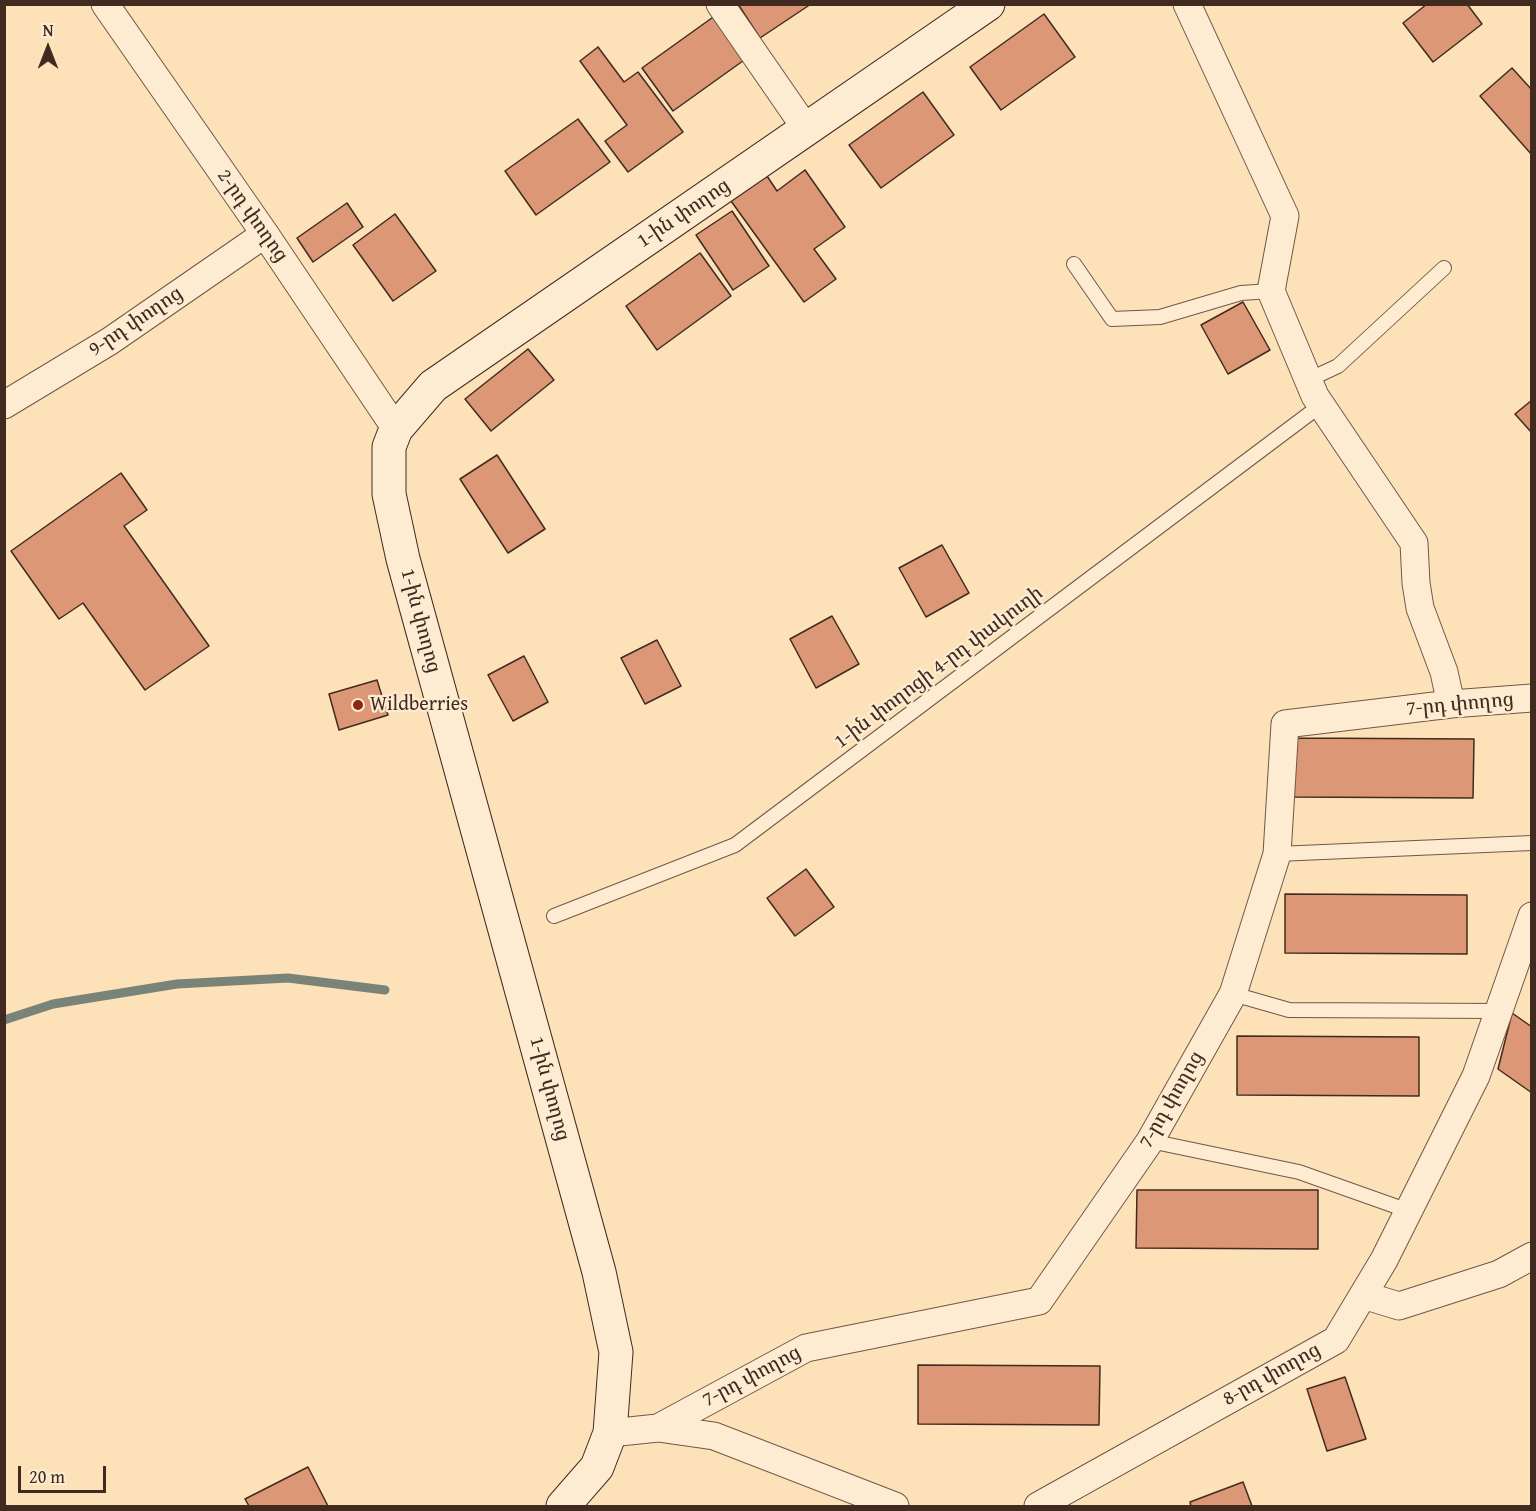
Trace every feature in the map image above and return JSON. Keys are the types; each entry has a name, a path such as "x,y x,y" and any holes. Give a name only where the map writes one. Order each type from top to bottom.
{"main road":[{"name":"1-ին փողոց","path":"563,1506 597,1467 610,1433 616,1352 599,1272 403,559 389,494 389,447 396,429 433,386 988,4"}],"street":[{"name":"2-րդ փողոց","path":"105,4 265,234 396,429"},
{"path":"720,4 807,130"},
{"path":"1187,4 1285,216 1271,291 1308,380 1322,405 1414,543 1420,608 1444,672 1451,704"},
{"name":"9-րդ փողոց","path":"4,405 110,341 265,234"},
{"name":"7-րդ փողոց","path":"658,1428 806,1348 1039,1301 1150,1141 1233,994 1276,854 1285,724 1451,704 1532,698"},
{"path":"1532,916 1476,1076 1384,1260 1363,1295 1399,1306 1499,1274 1532,1256"},
{"name":"8-րդ փողոց","path":"1038,1506 1336,1340 1363,1295"},
{"path":"610,1433 658,1428 714,1436 895,1506"}],"lane":[{"path":"1074,264 1112,319 1160,317 1241,293 1271,291"},
{"path":"1308,380 1338,366 1444,268"},
{"name":"1-ին փողոցի 4-րդ փակուղի","path":"554,916 735,845 1322,405"},
{"path":"1276,854 1532,843"},
{"path":"1233,994 1289,1010 1499,1011"},
{"path":"1150,1141 1299,1172 1408,1211"}],"building":[{"path":"738,4 811,4 760,38"},
{"path":"1427,4 1467,4 1482,24 1433,62 1403,23"},
{"path":"1044,14 1075,57 1001,110 970,67"},
{"path":"716,15 747,58 673,111 642,68"},
{"path":"598,47 624,82 638,72 683,132 628,172 605,141 627,125 580,61"},
{"path":"1512,68 1532,90 1532,155 1480,96"},
{"path":"923,92 954,135 881,188 849,145"},
{"path":"578,119 610,162 536,215 505,171"},
{"path":"805,170 845,227 814,249 836,279 804,302 731,201 767,176 777,191"},
{"path":"347,203 363,227 313,262 297,238"},
{"path":"732,211 769,266 733,290 696,235"},
{"path":"395,214 436,271 393,301 353,245"},
{"path":"700,253 731,296 657,350 626,306"},
{"path":"1243,302 1270,350 1228,374 1201,325"},
{"path":"528,349 554,380 491,431 465,399"},
{"path":"1532,400 1532,433 1515,414"},
{"path":"497,455 545,529 508,553 460,479"},
{"path":"121,473 147,510 124,526 209,646 145,690 83,603 59,619 11,551"},
{"path":"942,545 969,593 926,617 899,568"},
{"path":"832,616 859,664 816,688 790,639"},
{"path":"657,640 681,686 645,704 621,658"},
{"path":"524,656 548,702 513,721 488,675"},
{"name":"Wildberries","path":"377,680 388,715 339,730 329,694"},
{"path":"1292,738 1474,739 1473,798 1291,797"},
{"path":"806,869 834,907 795,936 767,898"},
{"path":"1285,894 1467,895 1467,954 1285,953"},
{"path":"1512,1013 1532,1027 1532,1093 1498,1069"},
{"path":"1237,1036 1419,1037 1419,1096 1237,1095"},
{"path":"1137,1190 1318,1190 1318,1249 1136,1248"},
{"path":"918,1365 1100,1366 1099,1425 918,1424"},
{"path":"1345,1377 1366,1439 1327,1451 1307,1389"},
{"path":"308,1467 328,1506 249,1506 245,1499"},
{"path":"1243,1482 1252,1506 1191,1506 1190,1502"}],"waterway":[{"path":"4,1020 53,1004 177,984 288,978 385,990"}],"place":[{"name":"Wildberries","path":"358,705"}]}
